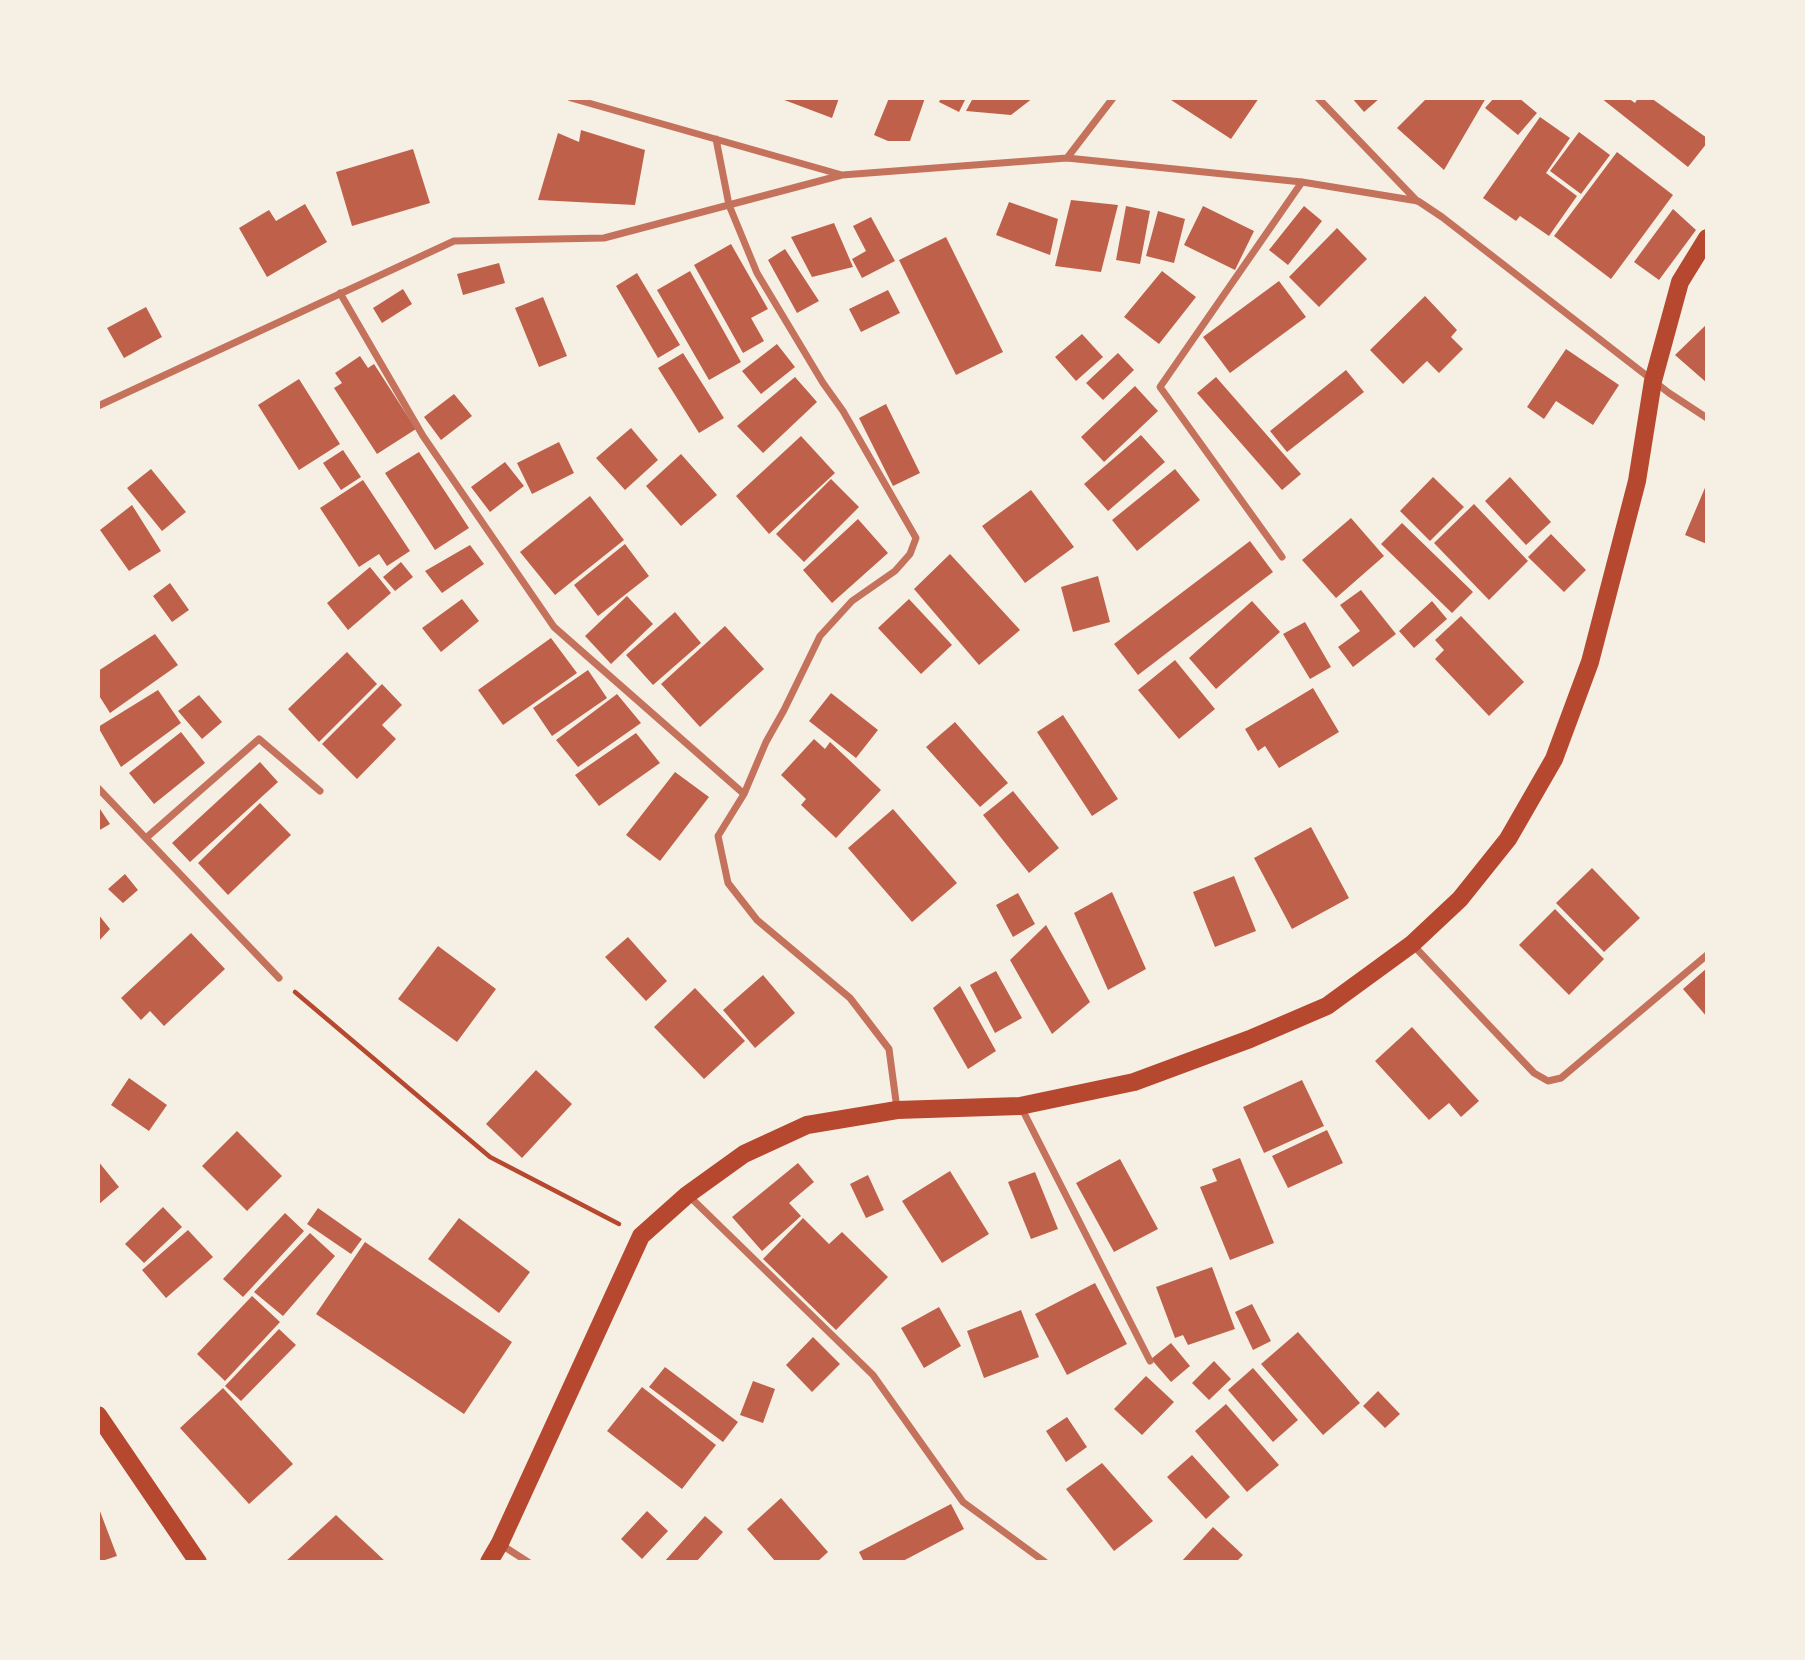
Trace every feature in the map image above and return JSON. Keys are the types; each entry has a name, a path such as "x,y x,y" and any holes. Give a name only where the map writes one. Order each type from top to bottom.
{"main road":[{"path":"489,1562 641,1236 687,1195 744,1154 807,1125 897,1110 1020,1106 1134,1082 1327,1006 1412,944 1460,899 1508,839 1554,759 1590,662 1637,481 1653,381 1681,282 1707,238"},
{"path":"98,1415 198,1562"}],"street":[{"path":"571,98 842,175"},
{"path":"1067,158 1113,98"},
{"path":"1318,98 1418,201 1653,381 1707,418"},
{"path":"716,139 729,205 757,274 822,383 844,411 916,538 910,554 895,571 852,601 820,636 810,661 766,742 744,794 718,836 729,883 757,920 850,998 889,1049 897,1110"},
{"path":"98,406 454,241 604,238 842,175 1067,158 1302,182 1418,201"},
{"path":"1282,557 1160,387 1302,182"},
{"path":"340,293 423,436 554,628 744,794"},
{"path":"146,838 259,739 320,791"},
{"path":"98,788 279,978"},
{"path":"1412,944 1534,1073 1548,1081 1561,1078 1707,955"},
{"path":"1020,1106 1150,1362"},
{"path":"687,1195 873,1375 962,1502 1045,1562"},
{"path":"500,1543 528,1562"}],"path":[{"path":"279,978 490,1157 641,1236"}],"building":[{"path":"779,98 839,98 832,118"},
{"path":"889,98 925,98 910,141 888,141 874,135"},
{"path":"941,98 966,98 959,112 939,102"},
{"path":"973,98 1033,98 1011,115 966,111"},
{"path":"1168,98 1259,98 1231,139"},
{"path":"1352,98 1380,98 1364,112"},
{"path":"1427,98 1486,98 1444,170 1397,128"},
{"path":"1494,98 1519,98 1537,113 1518,135 1485,108"},
{"path":"1601,98 1628,98 1635,103 1638,98 1651,98 1707,138 1707,143 1688,167"},
{"path":"1540,117 1570,138 1546,173 1577,196 1549,236 1520,216 1516,221 1483,198"},
{"path":"581,130 645,150 635,205 538,200 558,133 579,142"},
{"path":"1579,132 1610,155 1581,194 1550,171"},
{"path":"413,149 430,203 352,226 336,172"},
{"path":"1617,152 1673,195 1611,279 1554,236"},
{"path":"1071,200 1118,205 1101,272 1055,266"},
{"path":"1009,202 1058,219 1050,255 996,235"},
{"path":"305,204 327,242 267,277 239,228 269,210 276,221"},
{"path":"1126,206 1150,211 1140,264 1116,260"},
{"path":"1203,206 1254,231 1235,270 1184,245"},
{"path":"1304,206 1322,221 1288,265 1269,250"},
{"path":"1673,209 1696,230 1659,280 1634,262"},
{"path":"1158,211 1185,219 1174,263 1146,256"},
{"path":"871,217 895,261 862,278 852,259 866,251 853,226"},
{"path":"834,223 853,267 812,277 791,237"},
{"path":"1337,228 1367,259 1319,307 1289,277"},
{"path":"946,237 1003,352 956,375 899,260"},
{"path":"731,244 768,309 751,318 764,341 743,353 694,265"},
{"path":"785,249 819,301 797,313 768,260"},
{"path":"499,263 505,283 463,295 457,274"},
{"path":"690,271 741,362 709,380 657,290"},
{"path":"1162,271 1196,297 1159,344 1124,317"},
{"path":"637,273 680,345 658,358 616,286"},
{"path":"1279,281 1306,317 1230,373 1203,337"},
{"path":"403,289 412,304 382,323 373,308"},
{"path":"888,290 900,313 861,332 849,309"},
{"path":"1425,296 1457,330 1451,337 1463,349 1439,373 1427,361 1403,384 1370,350"},
{"path":"543,297 567,356 539,367 515,308"},
{"path":"146,307 162,337 124,358 107,328"},
{"path":"1707,324 1707,383 1675,355"},
{"path":"1082,334 1103,357 1076,381 1055,357"},
{"path":"777,344 795,367 761,394 742,371"},
{"path":"1566,349 1619,385 1593,425 1556,401 1544,419 1527,407"},
{"path":"683,353 724,418 699,433 658,368"},
{"path":"1118,353 1134,370 1103,400 1086,383"},
{"path":"360,356 368,368 374,364 416,429 377,454 334,388 342,383 335,373"},
{"path":"1346,370 1364,392 1287,452 1270,431"},
{"path":"795,377 817,402 763,453 737,426"},
{"path":"1216,377 1301,474 1282,490 1197,393"},
{"path":"299,379 340,444 299,470 258,405"},
{"path":"1135,386 1158,411 1104,462 1081,437"},
{"path":"454,394 472,416 441,440 424,417"},
{"path":"886,404 920,473 893,486 859,418"},
{"path":"631,428 658,460 625,490 596,458"},
{"path":"1141,435 1165,462 1108,511 1084,484"},
{"path":"801,436 835,473 769,534 736,496"},
{"path":"559,442 574,473 532,494 517,463"},
{"path":"343,450 361,477 341,490 323,463"},
{"path":"419,452 469,528 435,550 385,473"},
{"path":"681,454 717,495 681,526 646,486"},
{"path":"505,462 524,486 490,512 471,487"},
{"path":"151,469 186,512 162,531 127,488"},
{"path":"1175,469 1200,500 1137,551 1112,520"},
{"path":"1433,477 1464,507 1430,541 1400,511"},
{"path":"1510,477 1551,522 1526,545 1485,501"},
{"path":"831,479 859,507 804,562 776,534"},
{"path":"363,480 410,551 387,566 379,554 359,567 320,508"},
{"path":"1707,483 1707,544 1685,535"},
{"path":"1031,490 1074,547 1025,583 982,526"},
{"path":"590,496 624,540 555,595 520,552"},
{"path":"1474,504 1528,561 1489,600 1434,543"},
{"path":"132,505 161,551 129,571 100,530"},
{"path":"1351,518 1384,556 1336,598 1302,560"},
{"path":"858,519 888,553 832,603 803,570"},
{"path":"1402,523 1473,592 1452,613 1381,544"},
{"path":"1551,534 1586,570 1564,592 1528,557"},
{"path":"1250,541 1273,572 1138,675 1114,644"},
{"path":"625,544 649,576 598,616 574,585"},
{"path":"470,545 484,564 442,593 425,571"},
{"path":"950,554 1020,630 979,665 914,589"},
{"path":"401,562 413,577 395,591 383,577"},
{"path":"370,567 391,593 348,630 327,603"},
{"path":"1098,576 1110,622 1073,632 1061,587"},
{"path":"170,583 189,610 172,622 153,596"},
{"path":"1361,590 1396,634 1353,667 1338,647 1360,631 1340,605"},
{"path":"627,596 653,624 611,664 585,636"},
{"path":"462,599 479,621 441,652 422,628"},
{"path":"909,599 952,645 921,674 878,628"},
{"path":"1252,601 1280,632 1216,689 1189,658"},
{"path":"1432,601 1447,619 1414,648 1399,631"},
{"path":"675,612 701,643 653,685 626,655"},
{"path":"1461,616 1524,682 1489,716 1435,659 1444,650 1435,640"},
{"path":"1305,622 1331,667 1310,679 1283,634"},
{"path":"725,626 764,669 700,727 661,684"},
{"path":"155,634 178,665 110,713 98,694 98,671"},
{"path":"551,638 577,673 503,725 478,690"},
{"path":"347,652 377,684 319,742 288,709"},
{"path":"1175,660 1215,709 1179,739 1138,690"},
{"path":"588,670 607,698 552,736 533,708"},
{"path":"382,684 402,705 382,725 396,739 357,779 322,744"},
{"path":"1313,688 1339,732 1279,768 1265,746 1258,751 1245,729"},
{"path":"158,690 181,723 121,767 98,727"},
{"path":"831,693 878,730 856,758 809,721"},
{"path":"617,694 641,723 578,767 556,740"},
{"path":"199,695 222,722 202,739 178,711"},
{"path":"1063,715 1118,799 1092,816 1037,732"},
{"path":"955,722 1008,783 980,807 926,747"},
{"path":"181,732 205,763 154,804 129,773"},
{"path":"636,733 660,763 599,806 575,775"},
{"path":"814,739 825,749 830,742 881,790 836,838 801,805 806,799 781,775"},
{"path":"260,762 278,782 190,862 172,843"},
{"path":"675,772 709,797 660,861 626,835"},
{"path":"1013,791 1059,848 1029,873 983,815"},
{"path":"260,803 291,835 228,895 198,863"},
{"path":"98,806 110,824 98,831"},
{"path":"893,809 957,883 912,922 848,848"},
{"path":"1311,827 1349,898 1292,929 1254,858"},
{"path":"1592,868 1640,918 1604,952 1556,903"},
{"path":"125,874 138,890 123,903 108,889"},
{"path":"1234,876 1256,931 1215,947 1193,892"},
{"path":"1112,892 1146,969 1108,990 1074,913"},
{"path":"1018,893 1035,924 1013,937 996,905"},
{"path":"1555,909 1604,959 1569,995 1519,945"},
{"path":"98,914 110,929 98,942"},
{"path":"1046,925 1090,1002 1052,1034 1010,960"},
{"path":"191,933 225,969 164,1026 150,1011 141,1020 121,998"},
{"path":"628,937 667,981 646,1001 605,957"},
{"path":"438,946 496,989 457,1042 398,999"},
{"path":"1707,968 1707,1017 1683,989"},
{"path":"996,971 1022,1018 995,1033 970,985"},
{"path":"763,975 795,1013 755,1048 723,1010"},
{"path":"960,986 996,1051 968,1069 933,1008"},
{"path":"695,988 745,1041 704,1079 654,1027"},
{"path":"1412,1027 1479,1101 1461,1117 1449,1103 1429,1120 1375,1061"},
{"path":"536,1070 572,1104 522,1158 486,1124"},
{"path":"129,1078 167,1105 149,1131 111,1105"},
{"path":"1302,1080 1324,1126 1264,1153 1243,1107"},
{"path":"1327,1130 1343,1163 1288,1188 1272,1156"},
{"path":"237,1131 282,1176 247,1211 202,1166"},
{"path":"1240,1158 1274,1243 1230,1260 1200,1187 1217,1181 1212,1169"},
{"path":"1120,1159 1158,1229 1114,1252 1076,1183"},
{"path":"98,1161 119,1187 98,1205"},
{"path":"798,1163 814,1182 789,1203 801,1216 762,1251 732,1217"},
{"path":"950,1171 989,1234 942,1263 902,1201"},
{"path":"1035,1172 1058,1229 1031,1239 1008,1182"},
{"path":"868,1175 884,1210 866,1218 850,1184"},
{"path":"163,1207 182,1227 144,1263 125,1244"},
{"path":"318,1208 362,1239 351,1254 307,1224"},
{"path":"285,1213 304,1231 243,1297 223,1279"},
{"path":"459,1218 530,1272 499,1313 428,1259"},
{"path":"803,1218 829,1244 842,1232 888,1277 836,1330 763,1259"},
{"path":"188,1230 213,1257 166,1298 142,1270"},
{"path":"310,1233 335,1256 283,1316 254,1292"},
{"path":"365,1242 512,1342 464,1414 316,1314"},
{"path":"1212,1267 1235,1329 1188,1345 1183,1335 1175,1338 1156,1287"},
{"path":"1095,1283 1127,1344 1067,1375 1035,1314"},
{"path":"252,1296 280,1322 225,1381 197,1354"},
{"path":"1252,1304 1271,1341 1253,1350 1235,1312"},
{"path":"939,1307 961,1346 924,1368 901,1328"},
{"path":"1021,1310 1039,1357 984,1378 967,1331"},
{"path":"279,1329 296,1345 241,1401 225,1386"},
{"path":"1298,1332 1360,1403 1323,1435 1261,1364"},
{"path":"813,1337 840,1364 812,1392 786,1365"},
{"path":"1171,1343 1190,1366 1171,1382 1151,1359"},
{"path":"1214,1361 1231,1379 1209,1400 1192,1383"},
{"path":"665,1367 738,1422 723,1442 649,1387"},
{"path":"1253,1368 1298,1420 1273,1442 1228,1390"},
{"path":"1146,1376 1174,1402 1142,1435 1114,1409"},
{"path":"753,1381 775,1389 763,1423 740,1415"},
{"path":"642,1387 716,1445 682,1489 607,1431"},
{"path":"223,1388 293,1464 249,1504 180,1428"},
{"path":"1378,1391 1400,1414 1385,1428 1363,1406"},
{"path":"1226,1404 1279,1465 1247,1492 1195,1431"},
{"path":"1067,1417 1087,1447 1066,1462 1046,1431"},
{"path":"1192,1455 1230,1497 1206,1519 1167,1477"},
{"path":"1102,1463 1153,1521 1114,1551 1066,1489"},
{"path":"781,1498 828,1552 817,1562 776,1562 747,1529"},
{"path":"951,1504 964,1529 901,1562 864,1562 859,1552"},
{"path":"98,1506 117,1556 99,1562 98,1562"},
{"path":"647,1511 668,1531 642,1559 621,1539"},
{"path":"336,1515 386,1562 285,1562"},
{"path":"705,1516 723,1532 696,1562 664,1562"},
{"path":"1213,1527 1243,1555 1236,1562 1181,1562"}]}
